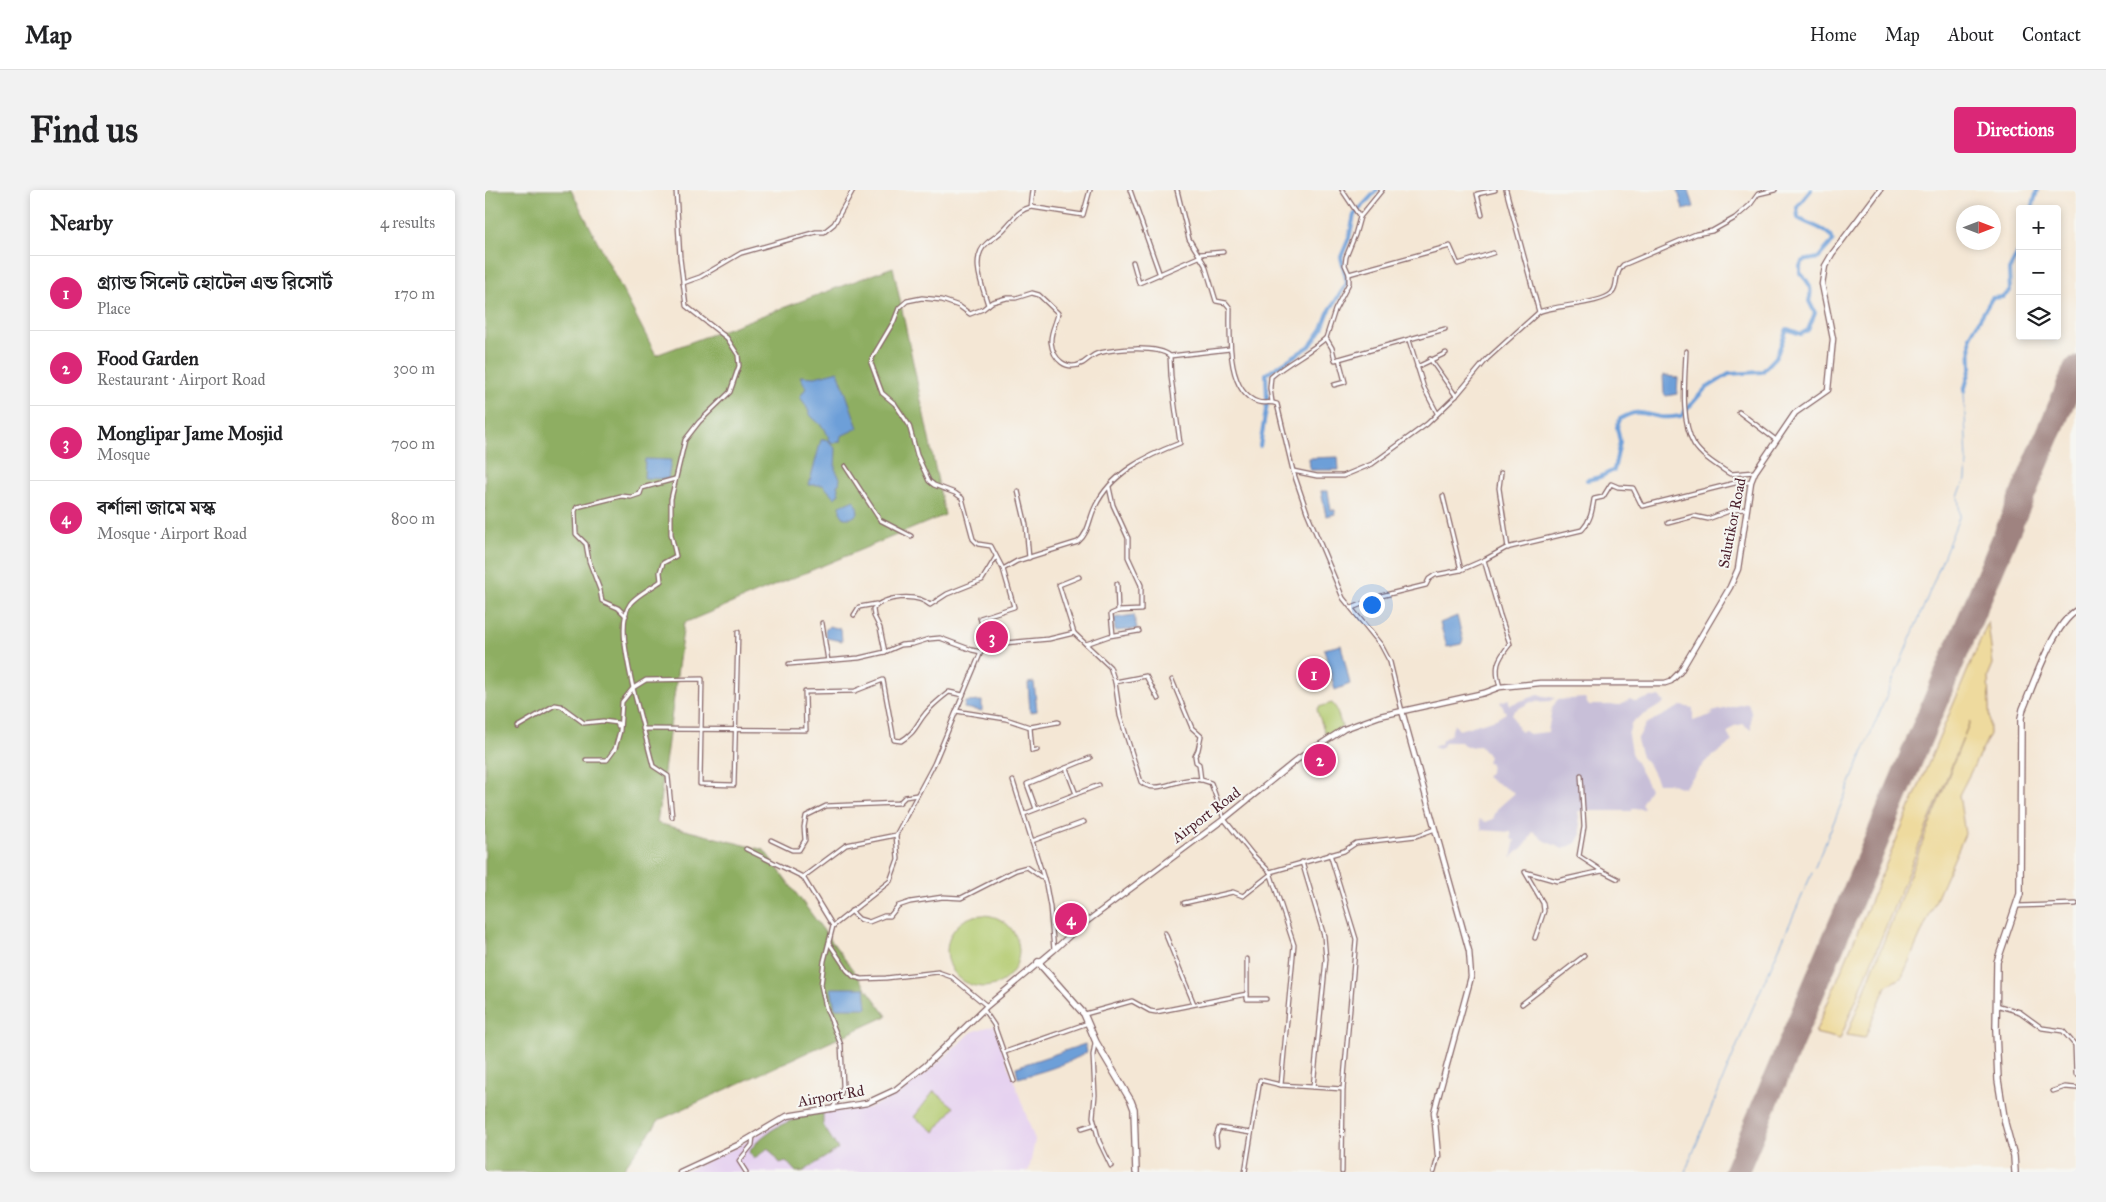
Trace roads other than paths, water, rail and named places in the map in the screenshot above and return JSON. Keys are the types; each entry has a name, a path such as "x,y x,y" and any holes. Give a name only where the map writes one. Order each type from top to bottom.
{"highway":[{"path":"2015,1172 1998,1080 1996,1005 1997,962 2017,906 2021,875 2020,759 2023,709 2055,634 2063,622 2076,610"},
{"path":"1039,962 1084,1014 1096,1042 1131,1101 1134,1109 1136,1172"}],"main road":[{"name":"Salutikor Road","path":"1402,711 1484,693 1500,687 1540,683 1665,682 1671,680 1680,672 1734,579 1740,558 1751,482 1755,472 1795,413 1828,390 1833,339 1822,284 1825,266 1880,190"},
{"name":"Airport Road","path":"1039,962 1101,909 1224,819 1298,759 1344,729 1359,722 1402,711"},
{"path":"1402,711 1469,951 1471,977 1434,1112 1438,1156"},
{"name":"Airport Rd","path":"680,1172 708,1160 787,1116 867,1103 895,1090 925,1066 985,1008 1039,962"}],"street":[{"path":"672,817 668,776 653,766 633,688 624,642 626,616 630,604 661,581 660,572 663,563 676,556 671,534 671,499 685,440 699,422 730,392 739,366 738,355 727,338 686,306 680,258 676,190"},
{"path":"683,283 700,277 741,253 816,232 824,232 835,224 853,190"},
{"path":"1031,207 1033,190"},
{"path":"988,305 978,268 982,249 986,244 1010,224 1023,209 1031,207 1083,215 1090,190"},
{"path":"1130,190 1160,275"},
{"path":"1177,190 1189,239 1200,255 1216,301 1226,303 1229,308 1233,371 1243,391 1257,402 1277,404 1293,471 1324,553 1343,598 1381,645 1390,662 1402,711"},
{"path":"1342,190 1359,215"},
{"path":"1272,402 1271,377 1285,365 1310,352 1326,338 1335,310 1347,290 1349,274 1345,266 1346,257 1359,215 1382,190"},
{"path":"1482,215 1477,194 1495,190"},
{"path":"1506,190 1539,312"},
{"path":"1293,471 1317,476 1343,476 1372,464 1427,424 1456,396 1487,359 1539,312 1550,307 1607,297 1614,290 1617,271 1623,265 1696,234 1713,231 1735,218 1750,205 1758,194 1775,190"},
{"path":"1349,274 1450,246 1458,264 1493,253"},
{"path":"1133,262 1139,283 1200,255 1223,252"},
{"path":"990,646 980,618 1015,607 1003,569 991,546 977,544 973,538 962,498 955,493 934,486 929,481 917,455 909,425 895,404 882,393 871,363 899,308 907,301 922,298 942,300 959,306 970,314 1007,298 1016,298 1032,293 1039,295 1058,313 1051,341 1057,361 1063,365 1081,364 1096,353 1102,352 1150,349 1170,356 1231,349"},
{"path":"1326,338 1332,348 1335,360 1445,329"},
{"path":"1409,340 1424,388 1437,413"},
{"path":"1686,351 1685,418 1694,444 1704,455 1730,474 1755,472"},
{"path":"1417,366 1446,353"},
{"path":"1003,569 1017,561 1075,544 1081,540 1095,507 1109,487 1139,461 1180,443 1170,356"},
{"path":"1334,385 1345,382 1339,359"},
{"path":"1430,359 1456,396"},
{"path":"1739,412 1776,440"},
{"path":"845,466 880,520 911,536"},
{"path":"1501,473 1499,488 1508,548"},
{"path":"626,616 619,608 602,601 601,590 592,572 586,544 576,534 575,511 577,507 621,496 631,497 640,494 642,488 675,479"},
{"path":"1352,608 1381,596 1426,585 1429,579 1435,576 1461,570 1508,548 1582,530 1592,516 1594,499 1603,497 1611,484 1618,487 1633,488 1643,506 1735,483 1751,482"},
{"path":"1109,487 1113,505 1128,538 1128,557 1141,586 1141,610 1118,611 1111,614 1113,635"},
{"path":"1018,490 1026,525 1029,558"},
{"path":"1443,496 1461,570"},
{"path":"1668,522 1694,516 1708,519 1731,510 1747,509"},
{"path":"854,616 859,607 911,597 924,600 930,605 935,603 947,594 982,580 997,557"},
{"path":"1484,560 1499,615 1510,644 1497,664 1500,687"},
{"path":"1079,577 1059,586 1074,633 1110,667 1115,682 1119,716 1141,782 1148,788 1158,788 1180,780 1201,780 1211,783 1224,819 1252,854 1271,873 1294,944 1281,1085"},
{"path":"1117,584 1118,611"},
{"path":"877,604 873,609 874,616 880,628 885,652"},
{"path":"823,624 828,661"},
{"path":"1086,644 1113,635 1139,631"},
{"path":"586,760 607,760 615,749 620,731 622,702 633,688 646,680 702,679 700,784 735,785 738,632"},
{"path":"832,1110 840,1096 843,1069 841,1045 826,1008 821,985 828,942 833,926 890,881 898,859 896,835 934,764 981,652 993,644 1049,639 1074,633"},
{"path":"789,664 859,658 885,652 901,645 941,638 981,652"},
{"path":"1115,682 1146,676 1158,700"},
{"path":"643,729 806,730 805,692 855,691 883,680 894,740 901,741 917,728 923,716 949,692 963,695"},
{"path":"1172,680 1192,728 1201,736 1195,756 1196,762 1199,764 1201,780"},
{"path":"517,727 555,705 561,706 584,722 603,721 618,723 620,731"},
{"path":"956,711 1006,719 1030,728 1058,722"},
{"path":"1030,728 1032,751 1037,750"},
{"path":"1036,810 1027,784 1090,758"},
{"path":"1066,768 1075,794"},
{"path":"1581,774 1584,827 1579,856 1618,879"},
{"path":"1013,781 1044,878 1050,906 1054,950"},
{"path":"1024,814 1099,785"},
{"path":"771,840 792,850 799,850 805,840 804,827 806,816 826,806 899,803 905,797 918,795"},
{"path":"1032,840 1084,822"},
{"path":"1184,903 1233,892 1243,896 1271,873 1345,850 1356,843 1416,836 1435,829"},
{"path":"803,877 846,845 896,835"},
{"path":"746,849 803,877 833,926"},
{"path":"1330,854 1356,939 1343,1089 1342,1172"},
{"path":"1302,862 1324,936 1326,959 1313,1087"},
{"path":"851,911 859,919 869,922 884,916 890,916 898,906 910,902 943,897 961,898 1016,870 1027,867 1044,878"},
{"path":"1535,938 1544,911 1543,903 1525,872 1557,881 1602,871"},
{"path":"2017,906 2076,904"},
{"path":"1165,933 1194,1004"},
{"path":"828,942 854,977 862,979 886,978 938,972 952,977 985,1008 1005,1052 1014,1080"},
{"path":"1522,1004 1583,956"},
{"path":"1247,959 1247,1000 1266,999"},
{"path":"1084,1014 1132,1001 1150,1011 1156,1012 1247,994"},
{"path":"1996,1005 2020,1012 2042,1028 2059,1030 2067,1035 2075,1045 2076,1074"},
{"path":"1005,1052 1088,1023"},
{"path":"1096,1042 1093,1054 1095,1095 1093,1112 1099,1141 1111,1166"},
{"path":"1245,1172 1260,1080 1281,1085 1343,1089"},
{"path":"2053,1091 2065,1087 2076,1088"},
{"path":"1082,1128 1095,1124"},
{"path":"1217,1144 1215,1136 1219,1128 1251,1133"},
{"path":"747,1172 739,1161 752,1145 753,1136"},
{"path":"1434,1172 1438,1156"}],"water":[{"path":"1689,190 1694,207 1683,210 1678,191"},
{"path":"838,371 858,428 841,436 840,442 833,443 830,441 825,429 811,416 800,397 806,388 800,376 815,377"},
{"path":"1663,375 1678,378 1677,394 1666,396 1664,394"},
{"path":"827,439 836,449 835,469 840,478 837,485 839,493 835,498 823,485 809,485 821,440"},
{"path":"1338,457 1339,470 1310,470 1309,458"},
{"path":"645,459 671,460 668,479 644,478"},
{"path":"1321,491 1328,491 1331,510 1335,510 1335,514 1326,516"},
{"path":"854,500 858,514 851,518 844,518 840,512 840,506"},
{"path":"1134,615 1137,629 1115,631 1114,618"},
{"path":"1457,616 1463,640 1461,644 1447,647 1440,623"},
{"path":"829,626 841,629 842,641 826,638 825,630"},
{"path":"1341,645 1350,684 1335,690 1324,649"},
{"path":"1034,682 1037,711 1030,712 1028,683"},
{"path":"982,701 982,711 964,708 965,702"},
{"path":"831,988 865,988 867,1008 835,1008"},
{"path":"1085,1044 1087,1052 1079,1057 1054,1068 1018,1078 1016,1067"}],"waterway":[{"path":"1267,400 1266,374 1310,346 1322,329 1328,313 1347,283 1341,257 1349,238 1354,215 1377,190"},
{"path":"1587,480 1600,477 1614,470 1620,442 1617,427 1620,419 1636,413 1663,417 1681,416 1705,389 1729,374 1762,372 1776,357 1787,329 1801,334 1808,330 1815,313 1809,301 1811,292 1809,285 1800,273 1800,266 1803,261 1818,258 1833,241 1824,230 1798,218 1797,207 1811,190"},
{"path":"2033,205 2037,190"},
{"path":"1964,391 1971,367 1970,336 1992,298 2003,297 2010,291 2009,270 2019,250"},
{"path":"1815,867 1960,515 1958,496 1966,479 1967,462 1964,391"},
{"path":"1260,446 1267,404"},
{"path":"1685,1172 1748,1019 1812,873"}],"place":[{"name":"Monglipar Jame Mosjid","path":"992,637"},
{"name":"গ্র‍্যান্ড সিলেট হোটেল এন্ড রিসোর্ট","path":"1314,674"},
{"name":"Food Garden","path":"1320,760"},
{"name":"বর্শালা জামে মস্ক","path":"1071,919"}]}
